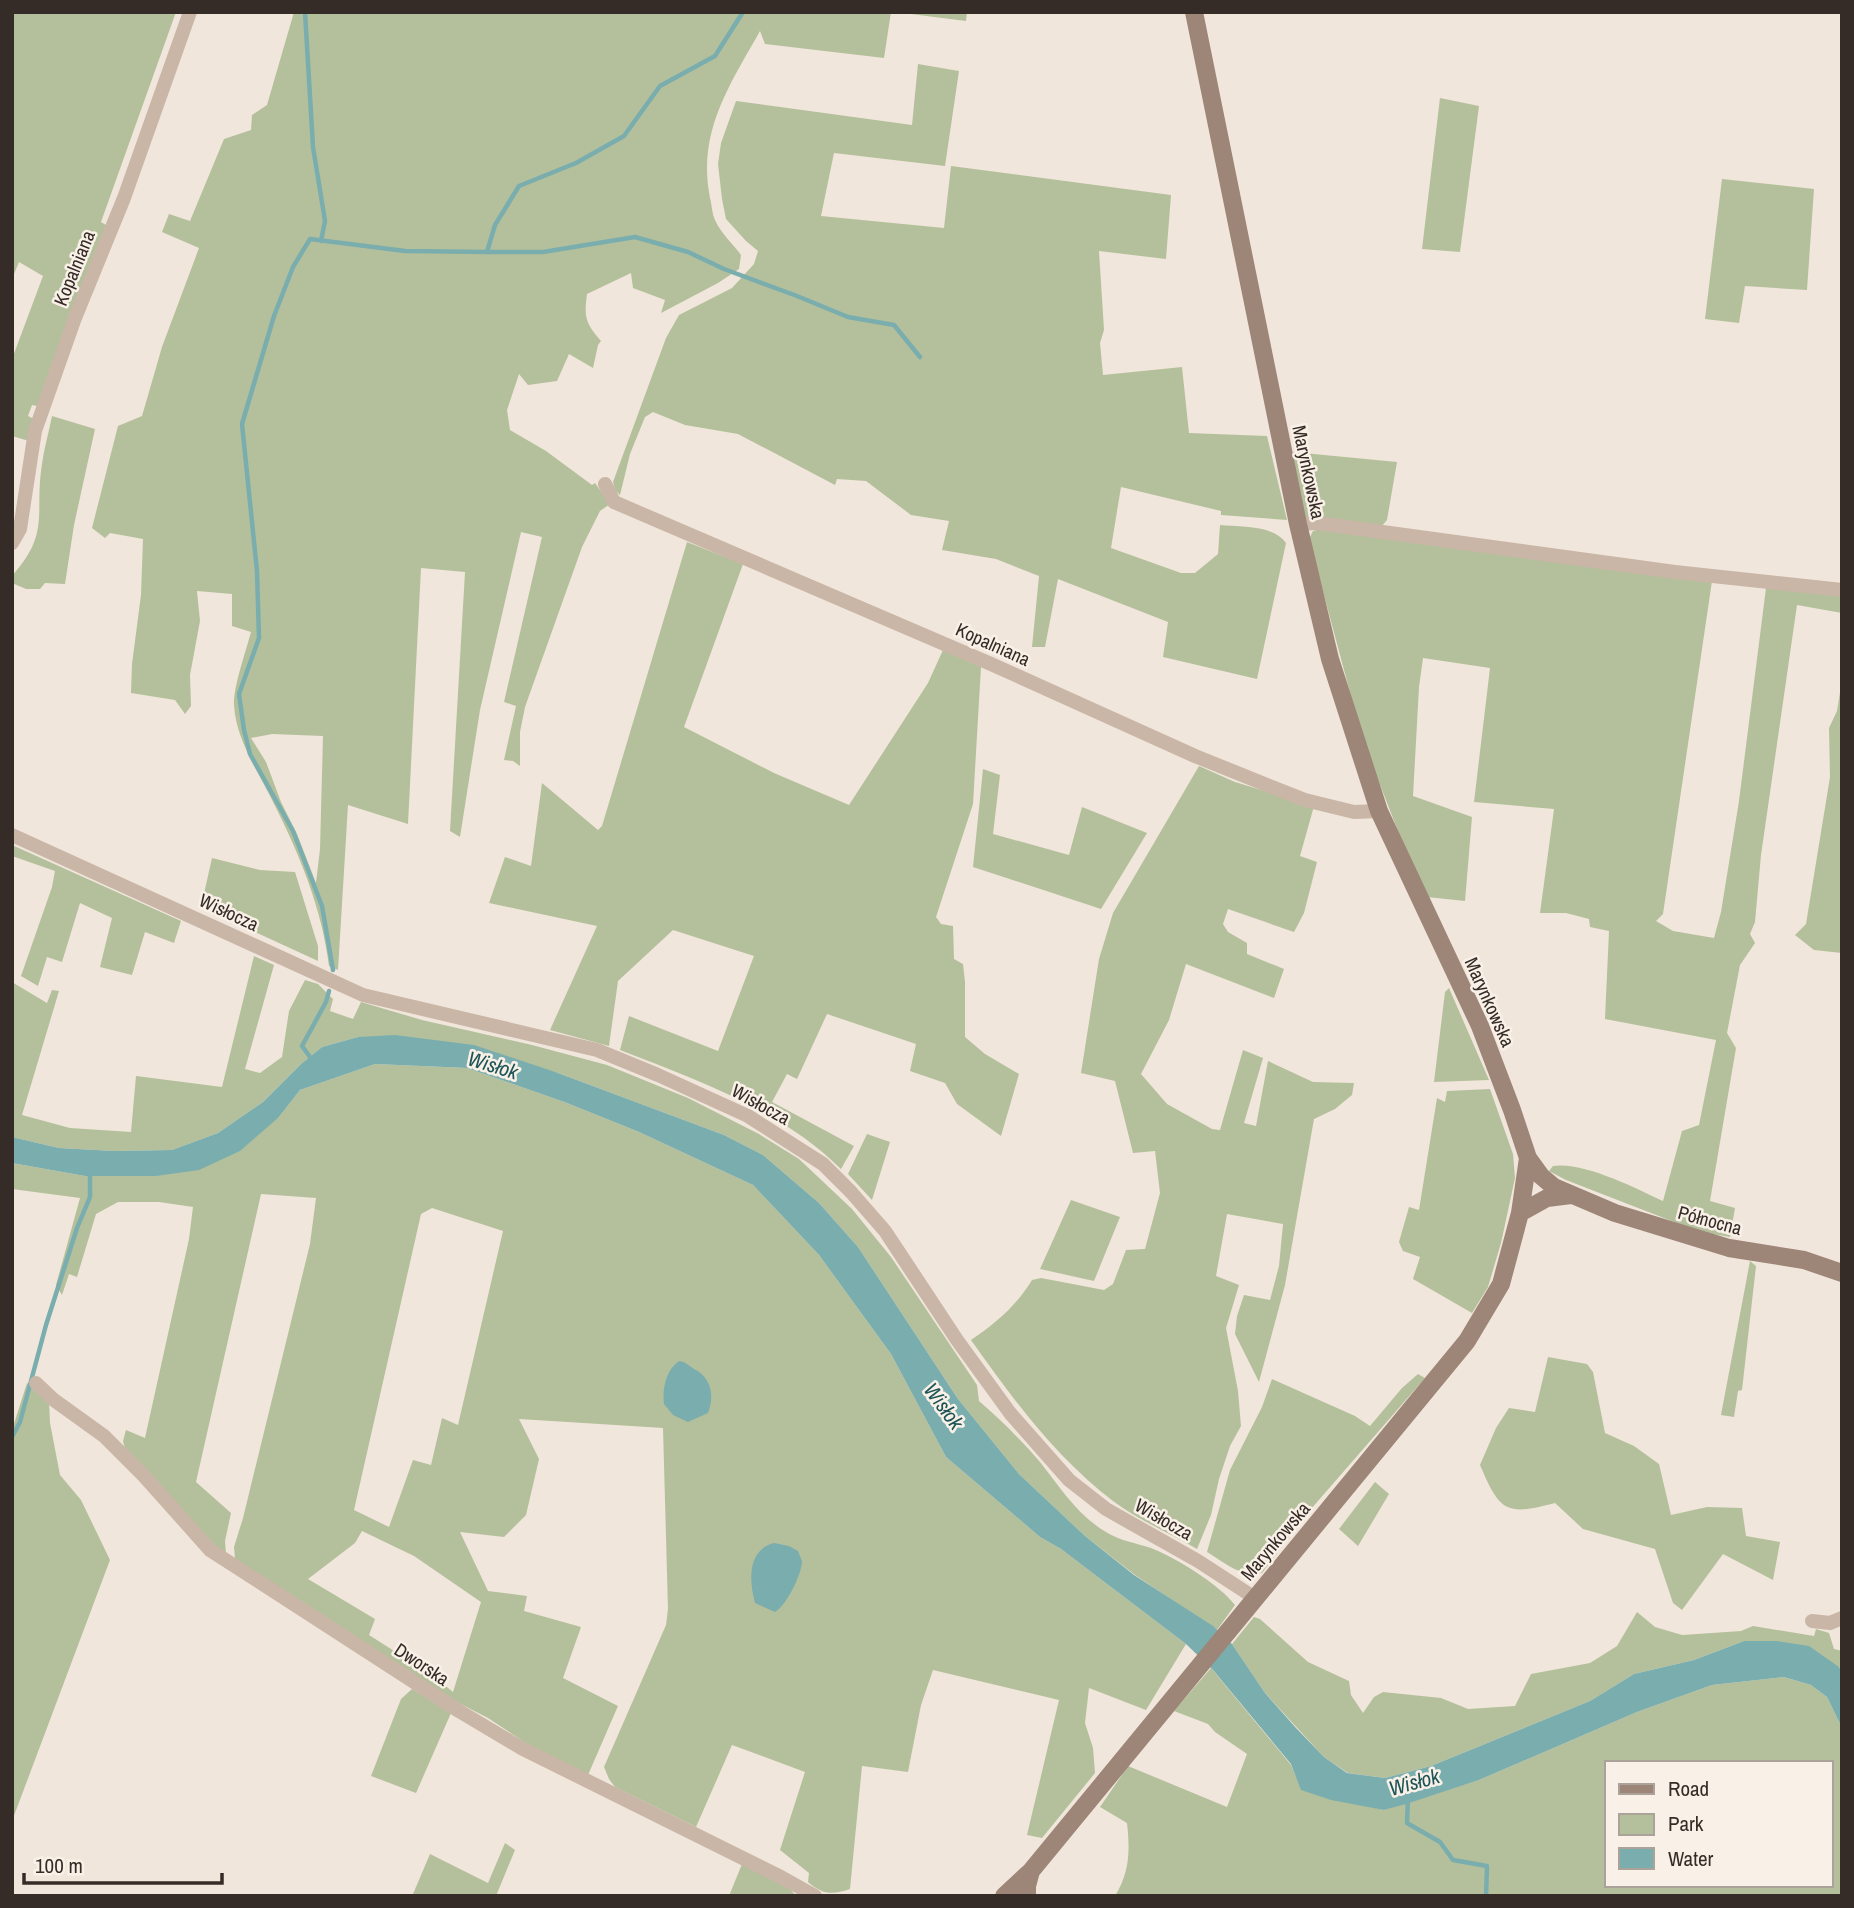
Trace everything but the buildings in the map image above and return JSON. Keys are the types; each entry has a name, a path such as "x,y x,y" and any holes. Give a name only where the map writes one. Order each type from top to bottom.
{"street":[{"name":"Kopalniana","path":"12,543 20,529 35,431 75,318 124,198 190,12"},
{"name":"Marynkowska","path":"1004,1896 1027,1887 1178,1691 1467,1341 1502,1284 1520,1213 1528,1158 1479,1026 1379,811 1330,659 1298,524 1194,12"},
{"name":"Kopalniana","path":"606,484 614,502 1010,672 1195,756 1305,800 1354,812 1379,811"},
{"path":"1298,524 1317,523 1675,572 1842,590"},
{"name":"Wisłocza","path":"12,835 363,995 597,1050 748,1116 824,1164 885,1231 957,1340 1010,1413 1069,1480 1106,1509 1198,1561 1255,1598"},
{"name":"Północna","path":"1528,1158 1541,1176 1571,1195 1669,1231 1728,1248 1804,1260 1842,1273"},
{"path":"1520,1213 1547,1198 1571,1195"},
{"name":"Dworska","path":"36,1383 54,1400 104,1436 210,1549 459,1711 523,1749 815,1896"},
{"path":"1812,1621 1830,1623 1842,1618"}],"green space":[{"path":"12,12 176,12 101,222 106,225 37,406 32,405 28,416 34,419 29,441 12,436 12,359 43,276 19,262 12,279"},
{"path":"294,12 891,12 884,58 765,44 760,31 727,91 712,131 708,152 707,174 713,215 720,229 741,255 739,269 661,313 665,300 633,288 631,273 587,294 587,319 601,341 593,368 569,354 557,381 528,385 519,374 507,410 510,430 546,451 592,485 595,483 610,504 600,511 582,547 525,707 520,732 520,766 513,761 504,760 516,706 504,702 542,537 521,532 480,710 460,837 450,831 465,572 421,568 408,824 348,805 338,970 329,966 321,924 301,863 239,731 234,698 251,632 232,626 232,594 197,591 200,621 190,675 191,706 185,714 175,700 131,693 141,595 143,539 110,533 105,538 92,528 118,426 142,416 162,347 199,248 162,232 169,214 190,221 224,139 251,130 252,115 267,105","holes":["272,734 323,736 320,849 316,883 266,762 251,738"]},
{"path":"895,12 967,12 966,21"},
{"path":"918,64 959,71 945,166 834,153 821,216 944,228 951,166 1171,195 1166,259 1099,251 1104,330 1100,343 1103,375 1182,367 1189,433 1267,436 1287,520 1221,515 1221,511 1121,487 1111,548 1181,573 1195,573 1218,554 1220,525 1256,528 1281,537 1286,543 1257,679 1163,657 1168,622 1058,579 1045,647 1032,647 1039,576 996,559 942,550 949,521 911,515 866,481 837,479 835,485 738,434 685,425 653,412 645,417 630,454 620,495 615,490 613,482 666,338 679,315 732,288 754,264 758,251 726,219 718,164 721,143 736,101 912,125"},
{"path":"1440,98 1479,106 1460,252 1422,249"},
{"path":"1722,179 1814,189 1807,290 1745,286 1739,323 1705,319"},
{"path":"52,416 95,429 74,525 65,584 45,583 40,589 26,589 12,583 12,576 24,561 37,535 42,464"},
{"path":"1293,452 1397,462 1387,520 1381,527 1305,517 1291,456"},
{"path":"1321,529 1712,581 1663,914 1656,921 1673,931 1714,938 1721,912 1739,801 1766,588 1842,595 1842,613 1797,605 1761,855 1755,922 1750,934 1755,943 1740,965 1727,1033 1736,1048 1710,1201 1735,1208 1730,1237 1700,1232 1549,1171 1553,1166 1565,1166 1593,1171 1663,1201 1682,1131 1699,1125 1716,1040 1605,1019 1609,931 1590,927 1589,919 1566,913 1540,913 1554,809 1474,802 1490,668 1423,658 1413,796 1472,817 1465,901 1427,897 1363,741 1309,539 1313,531"},
{"path":"687,542 743,564 684,727 774,773 849,805 928,683 943,650 981,667 973,804 936,917 941,924 953,926 954,959 963,964 965,1037 985,1054 1019,1074 1001,1136 957,1104 945,1083 910,1071 916,1044 827,1014 797,1079 787,1074 772,1102 854,1146 841,1169 818,1148 765,1113 708,1085 620,1050 629,1016 718,1051 754,956 673,930 618,981 609,1046 550,1030 597,926 489,903 505,857 531,866 542,783 598,830 602,826"},
{"path":"1842,680 1842,953 1814,950 1795,935 1806,924 1830,777 1829,728 1837,711"},
{"path":"1199,766 1235,782 1314,806 1300,856 1317,862 1304,913 1294,932 1228,909 1223,924 1228,932 1247,943 1247,954 1284,969 1274,998 1186,964 1169,1020 1141,1074 1167,1104 1212,1129 1220,1130 1243,1050 1263,1058 1244,1123 1256,1126 1268,1061 1313,1082 1354,1083 1352,1095 1335,1109 1314,1119 1285,1285 1259,1382 1235,1334 1237,1316 1244,1295 1270,1300 1279,1266 1283,1224 1227,1214 1216,1276 1239,1285 1226,1328 1238,1391 1241,1426 1230,1446 1211,1515 1197,1549 1133,1514 1092,1484 1036,1426 971,1340 1005,1313 1020,1298 1032,1280 1041,1278 1104,1290 1113,1284 1126,1250 1145,1249 1160,1193 1155,1151 1133,1153 1115,1081 1081,1073 1099,959 1113,913"},
{"path":"983,769 1000,775 993,834 1069,855 1082,807 1147,833 1101,909 973,867"},
{"path":"12,845 181,921 174,943 145,932 132,975 100,967 112,918 80,903 62,962 47,957 38,986 21,976 55,871 12,856"},
{"path":"212,858 260,870 295,872 318,946 318,961 201,907"},
{"path":"254,956 274,965 245,1069 260,1073 282,1057 289,1011 305,980 318,984 333,999 330,1011 353,1019 361,1002 422,1020 607,1065 688,1098 759,1134 799,1159 852,1209 891,1257 977,1385 979,1401 1026,1446 1078,1509 1111,1535 1161,1552 1184,1565 1219,1589 1235,1605 1217,1630 1135,1575 1085,1536 1019,1474 958,1399 858,1247 819,1203 763,1155 724,1135 558,1073 358,1037 322,1047 263,1102 218,1133 172,1150 59,1148 12,1137 12,982 47,1003 52,990 59,991 22,1115 70,1128 131,1132 136,1076 222,1087"},
{"path":"1449,988 1489,1080 1434,1082 1445,992"},
{"path":"375,1064 467,1068 639,1132 753,1185 819,1255 891,1354 946,1457 1040,1537 1061,1549 1186,1644 1146,1710 1089,1688 1085,1723 1093,1748 1095,1773 1042,1838 1027,1835 1059,1700 933,1670 921,1705 908,1772 862,1766 850,1889 823,1892 808,1882 809,1873 780,1850 805,1772 732,1745 696,1827 615,1787 604,1767 666,1625 668,1609 663,1428 519,1419 539,1459 526,1515 504,1537 460,1532 488,1591 527,1596 524,1611 581,1627 563,1678 618,1706 588,1775 535,1749 488,1718 451,1699 235,1559 234,1547 310,1244 316,1198 261,1194 196,1482 231,1513 225,1541 226,1554 221,1552 125,1449 123,1441 126,1430 145,1438 189,1239 193,1207 159,1202 118,1202 96,1214 77,1277 69,1274 62,1295 56,1285 80,1198 12,1189 12,1163 85,1176 156,1176 279,1117 300,1090","holes":["432,1208 503,1231 458,1425 442,1418 431,1465 413,1460 389,1527 354,1510 421,1214","362,1531 414,1556 481,1602 453,1692 432,1675 369,1635 375,1619 308,1579 355,1543"]},
{"path":"1490,1089 1513,1154 1515,1178 1488,1287 1472,1313 1413,1279 1420,1257 1403,1251 1399,1242 1409,1207 1419,1210 1437,1098 1445,1102 1447,1091"},
{"path":"867,1134 890,1142 872,1200 848,1174"},
{"path":"1071,1200 1120,1217 1094,1281 1040,1269"},
{"path":"1750,1261 1756,1266 1742,1390 1738,1391 1734,1417 1721,1415"},
{"path":"1548,1357 1587,1364 1593,1372 1605,1433 1634,1446 1659,1464 1671,1515 1707,1507 1742,1508 1746,1536 1780,1542 1773,1580 1723,1554 1682,1610 1673,1603 1655,1549 1583,1529 1555,1503 1515,1509 1500,1501 1493,1493 1480,1465 1496,1428 1509,1408 1535,1412"},
{"path":"1418,1374 1425,1378 1311,1509 1262,1573 1240,1571 1207,1552 1230,1470 1262,1407 1272,1379 1355,1416 1370,1426 1402,1388"},
{"path":"27,1383 49,1401 50,1423 60,1475 81,1500 110,1560 12,1821 12,1430"},
{"path":"1375,1482 1389,1494 1358,1546 1339,1529"},
{"path":"1637,1612 1655,1627 1682,1635 1741,1631 1753,1626 1814,1636 1816,1629 1829,1633 1834,1649 1842,1651 1842,1672 1839,1667 1744,1641 1694,1660 1634,1674 1590,1701 1431,1766 1385,1778 1348,1773 1324,1757 1265,1693 1232,1644 1254,1617 1260,1619 1308,1662 1349,1681 1351,1695 1363,1713 1374,1697 1383,1692 1441,1698 1468,1709 1515,1706 1531,1674 1590,1663 1617,1646"},
{"path":"1211,1668 1291,1765 1302,1790 1384,1810 1479,1780 1637,1712 1712,1685 1784,1677 1811,1685 1827,1697 1842,1728 1842,1896 1115,1896 1124,1878 1128,1861 1127,1823 1100,1807 1128,1766 1227,1807 1247,1754 1208,1724 1174,1711"},
{"path":"412,1689 451,1713 416,1793 371,1776 401,1699"},
{"path":"505,1843 515,1850 496,1896 413,1894 430,1854 488,1883"},
{"path":"742,1864 790,1889 796,1896 729,1896"}],"water":[{"name":"Wisłok","path":"395,1035 474,1045 558,1073 724,1135 763,1155 819,1203 858,1247 958,1399 1019,1474 1085,1536 1134,1575 1213,1626 1232,1644 1265,1693 1296,1728 1324,1757 1347,1773 1385,1778 1431,1766 1590,1701 1634,1674 1694,1660 1744,1641 1777,1641 1809,1646 1839,1667 1842,1672 1842,1728 1827,1697 1811,1685 1784,1677 1712,1685 1637,1712 1479,1780 1384,1810 1331,1800 1301,1790 1291,1764 1213,1670 1186,1644 1061,1549 1040,1537 946,1457 891,1354 819,1255 753,1185 639,1132 467,1068 375,1064 300,1090 279,1117 240,1151 199,1170 156,1176 85,1176 12,1163 12,1137 59,1148 172,1150 218,1133 263,1102 322,1047 358,1037"},
{"path":"679,1361 700,1372 708,1382 711,1394 708,1413 688,1422 673,1415 664,1404 666,1380"},
{"path":"774,1543 798,1551 802,1562 792,1590 784,1604 775,1612 755,1603 751,1576 759,1552"}],"waterway":[{"path":"305,12 313,147 325,221 321,241"},
{"path":"487,252 495,225 519,186 576,163 624,136 660,86 715,56 743,12"},
{"path":"333,970 322,906 293,831 250,754 239,694 259,638 257,571 242,424 274,316 293,267 310,239 405,251 543,252 635,237 688,252 724,269 848,317 894,325 920,357"},
{"path":"313,1061 302,1046 326,1002 329,991"},
{"path":"12,1437 20,1422 46,1325 77,1228 90,1197 90,1170"},
{"name":"Wisłok","path":"1408,1798 1407,1823 1440,1842 1453,1860 1487,1866 1486,1896"}]}
